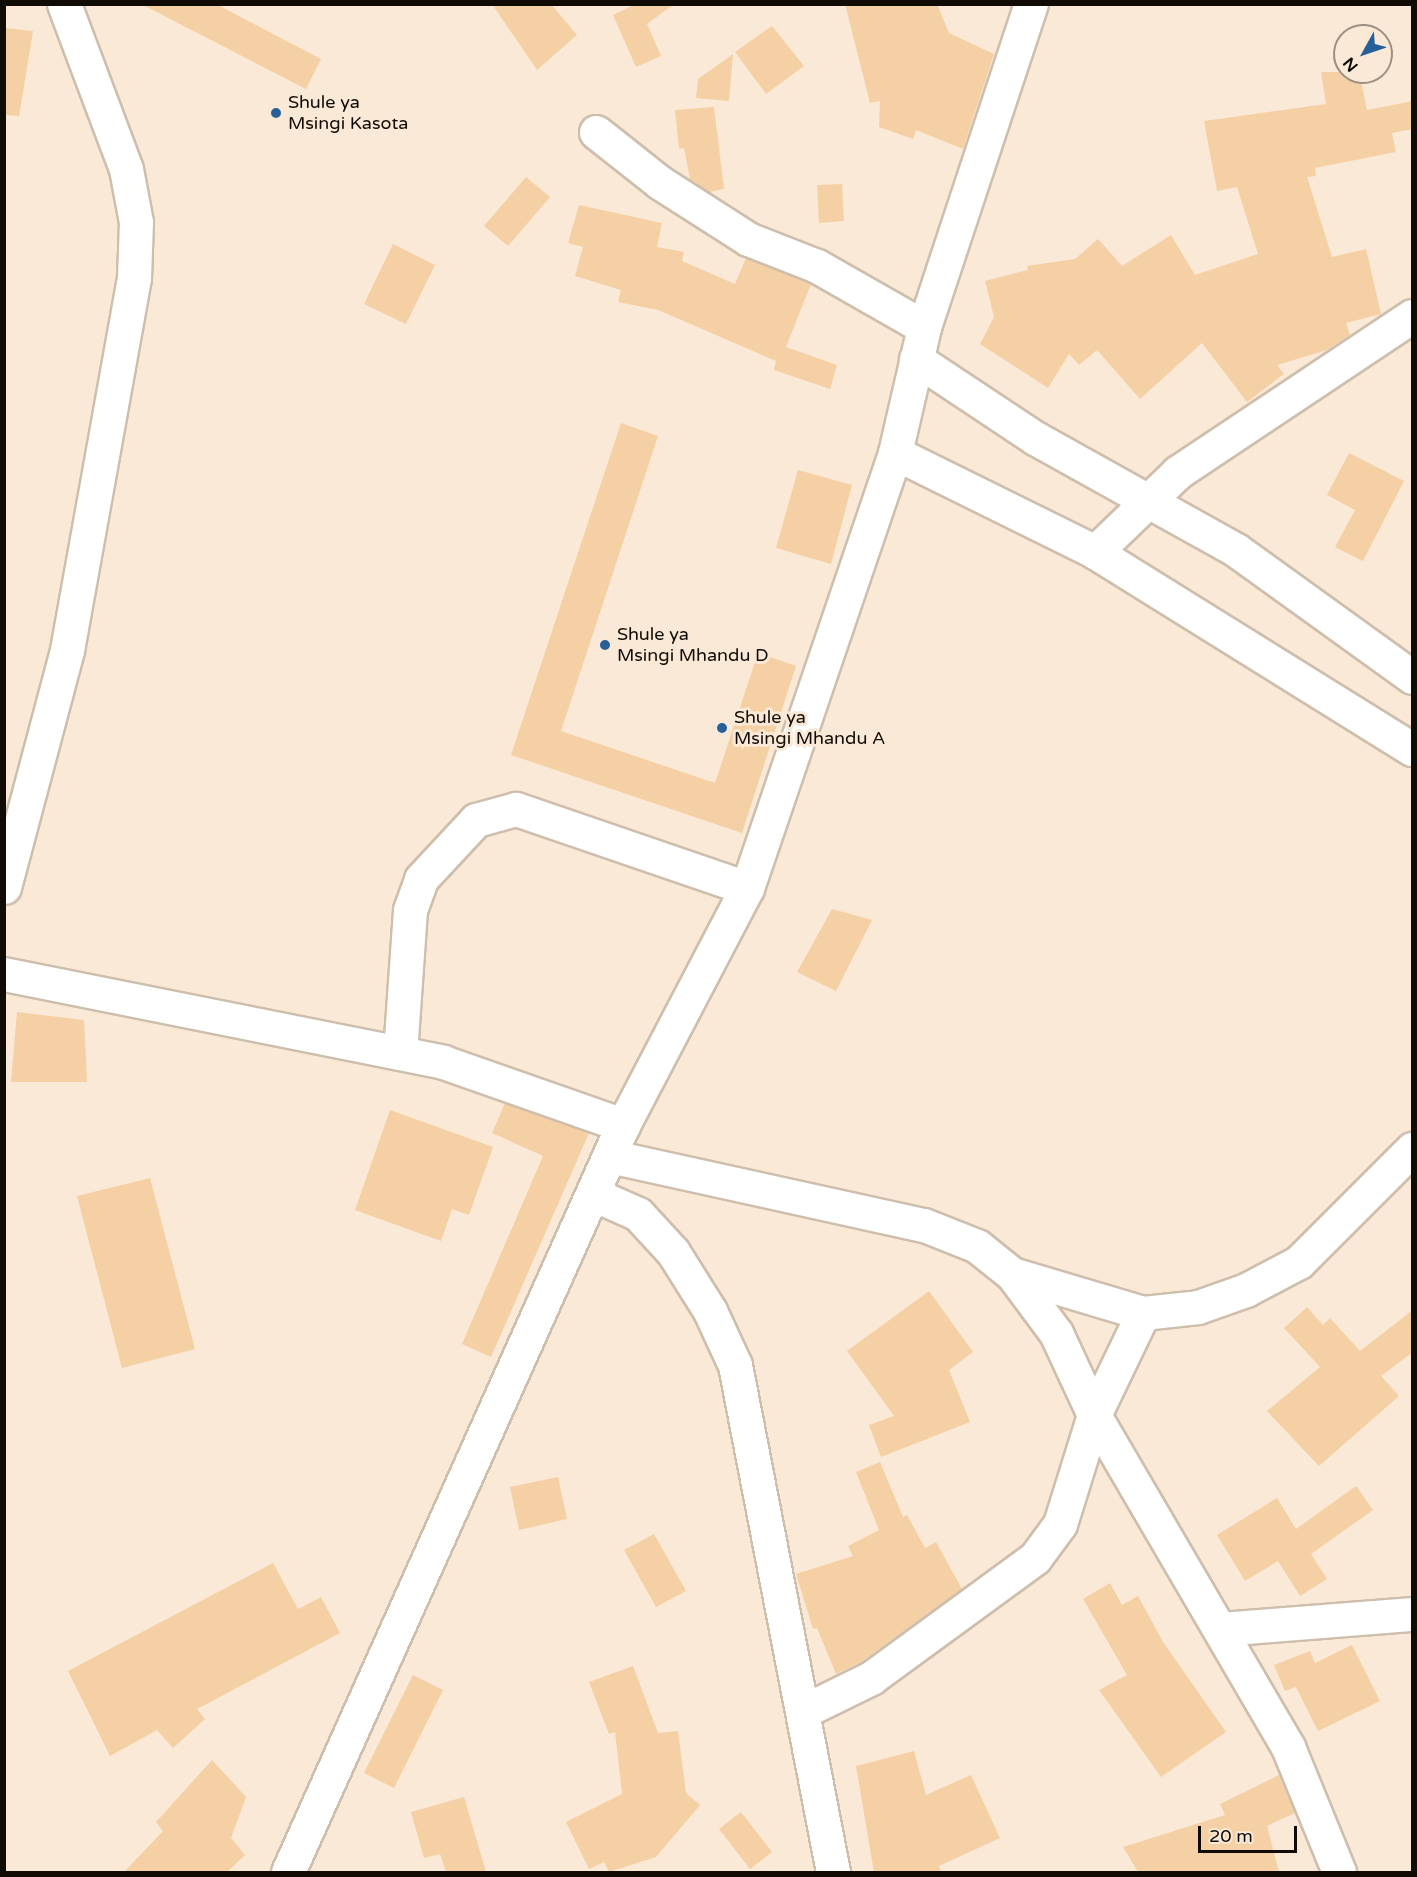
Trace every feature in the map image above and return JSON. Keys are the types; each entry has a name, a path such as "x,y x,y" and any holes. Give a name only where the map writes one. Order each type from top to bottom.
{"street":[{"path":"4,887 67,650 134,278 136,222 126,169 64,4"},
{"path":"288,1872 623,1125 747,888 895,453 924,327 1032,4"},
{"path":"596,132 659,182 748,239 817,266 924,327"},
{"path":"1095,552 1178,472 1413,316"},
{"path":"916,359 1035,438 1236,550 1413,677"},
{"path":"895,453 1095,552 1413,749"},
{"path":"400,1053 410,910 421,879 476,820 516,809 747,888"},
{"path":"4,974 443,1062 623,1125"},
{"path":"1012,1274 1143,1313 1198,1307 1246,1290 1299,1262 1413,1149"},
{"path":"609,1156 924,1226 977,1246 1012,1274 1056,1333 1094,1415 1288,1747 1339,1872"},
{"path":"593,1194 638,1214 673,1252 710,1311 735,1365 804,1711 833,1872"},
{"path":"804,1711 871,1678 1035,1558 1060,1524 1094,1415 1143,1313"},
{"path":"1221,1629 1413,1614"}],"building":[{"path":"141,4 216,4 321,59 306,89"},
{"path":"492,4 551,4 577,35 537,70"},
{"path":"636,4 674,4 647,24 661,56 636,67 613,15"},
{"path":"845,4 937,4 949,33 994,54 963,149 916,130 913,139 879,127 880,101 870,103"},
{"path":"772,26 804,66 766,94 735,52"},
{"path":"4,28 33,31 19,116 4,115"},
{"path":"733,54 729,101 696,98 698,79"},
{"path":"1321,72 1333,72 1333,84 1362,84 1367,110 1413,101 1413,129 1392,133 1396,152 1315,168 1316,176 1307,177 1332,257 1366,249 1381,314 1346,323 1350,335 1327,350 1277,365 1284,374 1247,402 1202,343 1140,399 1097,350 1079,365 1069,354 1048,388 980,344 994,317 985,281 1028,270 1027,266 1075,259 1098,239 1122,266 1171,235 1195,275 1258,254 1237,187 1217,191 1204,121 1326,104"},
{"path":"714,107 724,189 709,192 690,179 684,148 679,149 675,110"},
{"path":"526,177 550,197 508,246 484,226"},
{"path":"842,184 844,221 819,223 817,185"},
{"path":"579,205 662,223 657,247 684,252 682,261 735,284 746,258 811,284 786,347 837,365 830,389 774,370 776,361 658,310 618,302 621,290 575,276 583,247 568,243"},
{"path":"393,244 435,265 406,324 364,304"},
{"path":"621,423 658,436 561,731 715,783 758,653 796,666 742,833 511,755"},
{"path":"1349,453 1404,481 1363,561 1335,547 1355,510 1327,495"},
{"path":"798,470 852,485 831,564 776,548"},
{"path":"832,909 872,920 836,991 797,972"},
{"path":"17,1012 84,1020 87,1082 11,1082"},
{"path":"505,1103 589,1133 491,1357 462,1344 543,1156 492,1133"},
{"path":"390,1110 493,1147 469,1215 452,1209 441,1241 355,1210"},
{"path":"150,1178 195,1349 122,1368 77,1196"},
{"path":"929,1291 973,1352 949,1370 970,1422 881,1457 869,1425 894,1416 847,1351"},
{"path":"1307,1307 1323,1325 1330,1318 1360,1351 1413,1310 1413,1352 1381,1376 1399,1396 1319,1466 1267,1411 1320,1367 1284,1328"},
{"path":"880,1462 903,1517 907,1515 925,1548 936,1542 962,1589 861,1662 836,1674 817,1628 813,1629 796,1574 853,1556 848,1546 879,1530 856,1472"},
{"path":"558,1477 567,1519 519,1530 510,1487"},
{"path":"1356,1486 1373,1510 1311,1554 1327,1579 1300,1596 1278,1561 1245,1581 1217,1535 1277,1498 1296,1529"},
{"path":"654,1534 686,1591 656,1607 624,1550"},
{"path":"273,1563 298,1609 321,1597 340,1633 197,1709 205,1719 173,1748 157,1730 110,1756 68,1671"},
{"path":"1110,1583 1122,1605 1138,1596 1163,1642 1226,1732 1161,1777 1099,1690 1127,1675 1083,1599"},
{"path":"1352,1645 1380,1701 1318,1731 1296,1687 1285,1691 1274,1665 1310,1651 1315,1663"},
{"path":"633,1666 658,1733 678,1731 686,1793 700,1805 656,1857 609,1872 604,1862 589,1869 566,1822 622,1794 615,1732 609,1734 589,1682"},
{"path":"413,1675 443,1690 394,1788 364,1773"},
{"path":"914,1751 926,1795 971,1775 1000,1838 939,1866 941,1872 874,1872 856,1766"},
{"path":"212,1760 246,1797 231,1838 245,1855 227,1872 124,1872 163,1831 156,1822"},
{"path":"1279,1775 1295,1813 1267,1826 1279,1872 1138,1872 1123,1847 1225,1815 1220,1804"},
{"path":"464,1797 486,1872 446,1872 440,1854 424,1858 411,1812"},
{"path":"741,1812 772,1852 750,1869 719,1829"}],"place":[{"name":"Shule ya Msingi Kasota","path":"276,113"},
{"name":"Shule ya Msingi Mhandu D","path":"605,645"},
{"name":"Shule ya Msingi Mhandu A","path":"722,728"}]}
